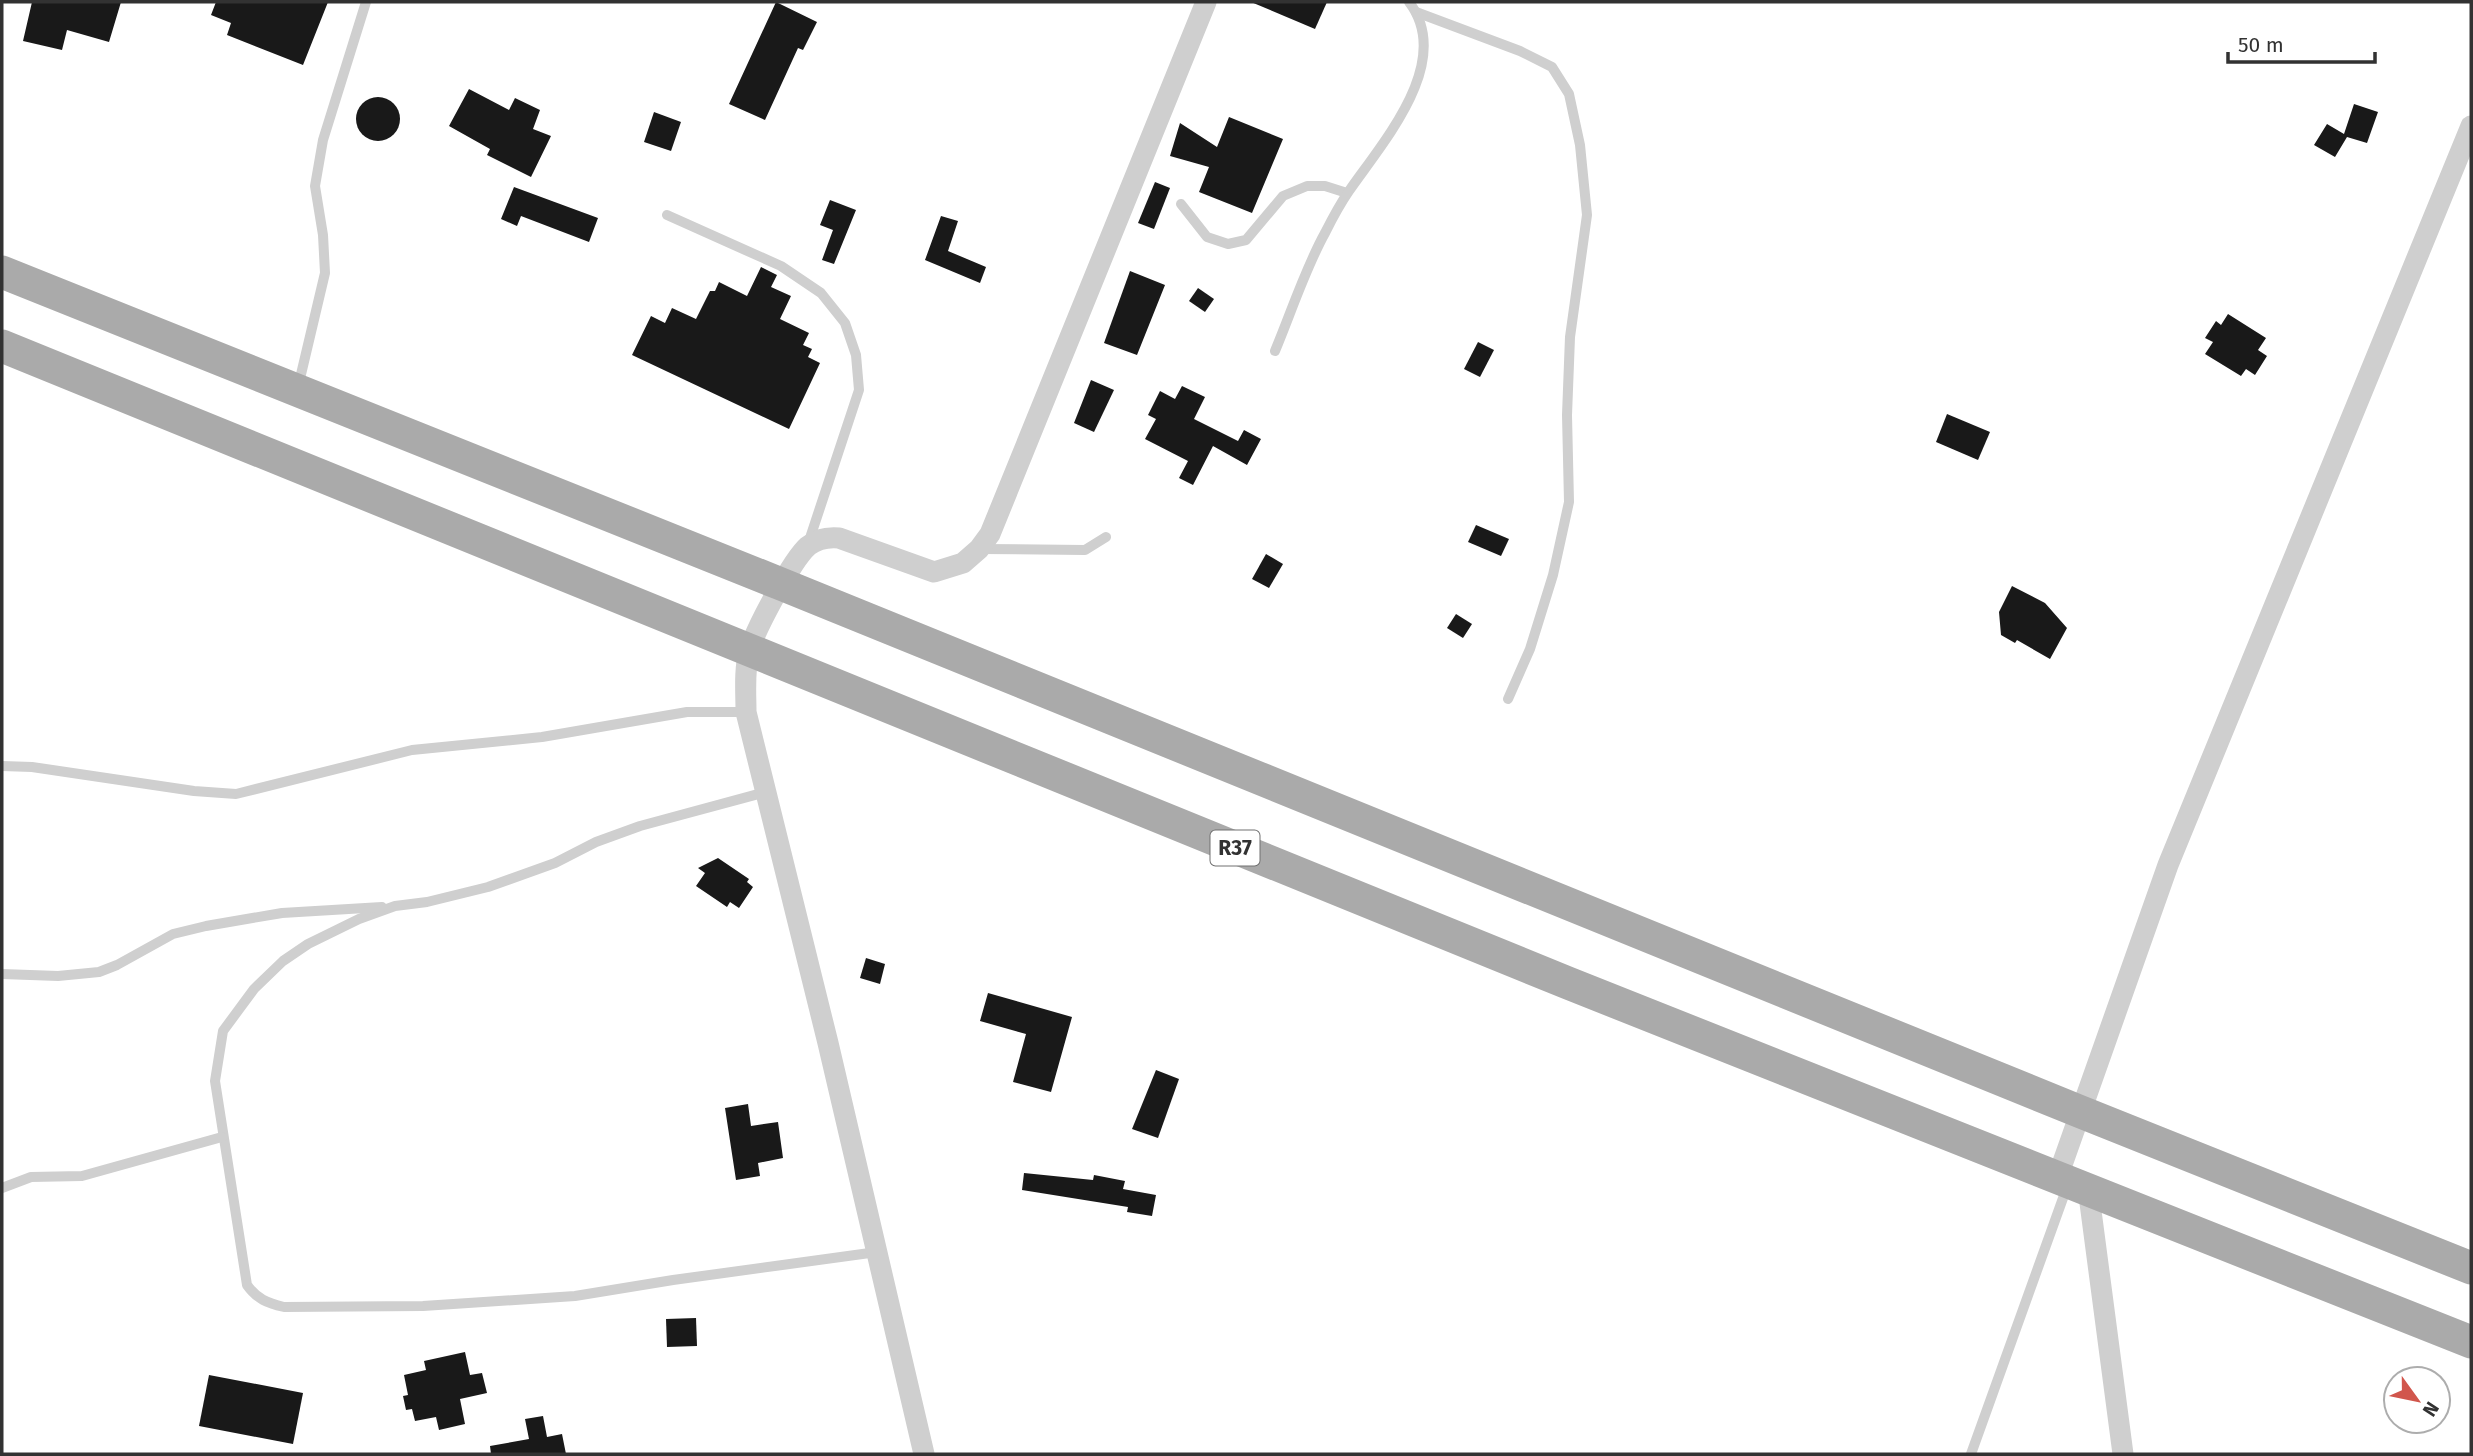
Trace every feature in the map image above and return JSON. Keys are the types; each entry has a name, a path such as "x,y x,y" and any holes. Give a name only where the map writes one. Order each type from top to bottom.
{"main road":[{"path":"2,272 2471,1268"},
{"name":"R37","path":"2,346 1568,983 2471,1342"}],"street":[{"path":"924,1454 747,712 746,675 749,650 780,584 807,547 828,537 839,537 934,572 963,562 979,549 990,534 1206,2"},
{"path":"2128,1450 2072,1182 2081,1112 2168,865 2471,126"}],"lane":[{"path":"297,391 325,273 323,235 315,186 323,140 366,2"},
{"path":"1275,351 1323,235 1348,193 1396,125 1416,86 1423,58 1422,32 1416,12 1409,2"},
{"path":"1416,12 1520,51 1552,67 1569,94 1580,145 1587,215 1570,337 1567,415 1569,502 1553,575 1530,649 1508,699"},
{"path":"1181,204 1207,237 1228,244 1246,240 1283,196 1307,187 1325,186 1348,193"},
{"path":"667,215 781,266 821,293 845,323 856,355 859,390 807,547"},
{"path":"979,549 1085,550 1106,537"},
{"path":"2,766 32,767 236,794 412,750 542,737 687,712 747,712"},
{"path":"2,974 58,976 99,972 173,934 206,926 282,913 427,902 488,887 555,863 596,842 640,826 766,792"},
{"path":"395,906 359,919 283,961 264,979 223,1031 215,1081 247,1285 255,1296 267,1303 284,1307 423,1306 562,1297 877,1252"},
{"path":"2,1188 31,1177 82,1176 222,1137"},
{"path":"1971,1454 2072,1182"}],"building":[{"path":"32,2 121,2 109,42 67,30 62,50 23,41"},
{"path":"216,2 328,2 303,65 227,35 231,23 211,15"},
{"path":"776,2 817,22 803,50 798,48 765,120 729,104"},
{"path":"1251,2 1327,2 1315,29"},
{"path":"469,89 509,110 515,98 540,110 533,129 551,136 531,177 487,155 490,149 449,126"},
{"path":"378,97 394,103 400,119 394,135 378,141 362,135 356,119 362,103"},
{"path":"2354,104 2378,112 2367,143 2347,137 2335,157 2314,145 2327,124 2344,134"},
{"path":"654,112 681,122 671,151 644,142"},
{"path":"1229,117 1283,139 1252,213 1199,192 1209,167 1170,156 1180,123 1217,147"},
{"path":"1155,182 1170,188 1154,229 1138,223"},
{"path":"514,187 598,218 589,242 521,216 517,226 501,219"},
{"path":"830,200 856,210 834,264 822,260 833,230 820,225"},
{"path":"941,216 958,221 948,251 986,267 980,283 925,260"},
{"path":"761,267 777,275 771,287 791,296 780,319 809,333 803,345 812,349 808,357 820,363 789,429 632,355 651,316 665,323 672,308 696,319 710,291 715,291 719,282 747,296"},
{"path":"1130,271 1165,285 1137,355 1104,343"},
{"path":"1198,288 1214,299 1205,312 1189,301"},
{"path":"2228,314 2266,338 2258,350 2267,356 2255,375 2246,369 2241,376 2205,354 2213,342 2205,338 2216,321 2221,325"},
{"path":"1478,342 1494,350 1480,377 1464,369"},
{"path":"1091,380 1114,390 1094,432 1074,423"},
{"path":"1182,386 1205,397 1194,419 1238,441 1244,430 1261,439 1247,465 1213,446 1193,485 1179,478 1188,461 1145,439 1156,419 1148,415 1160,391 1175,399"},
{"path":"1947,414 1990,432 1978,460 1936,442"},
{"path":"1476,525 1509,539 1501,556 1468,542"},
{"path":"1266,554 1283,564 1269,588 1252,579"},
{"path":"2012,586 2045,603 2067,628 2050,659 2017,640 2015,643 2001,635 1999,612"},
{"path":"1456,614 1472,624 1463,638 1447,628"},
{"path":"718,858 749,879 747,882 753,887 739,908 730,902 727,907 696,886 705,873 698,868"},
{"path":"866,958 885,964 880,984 860,978"},
{"path":"988,993 1072,1017 1051,1092 1013,1082 1026,1034 980,1021"},
{"path":"1156,1070 1179,1079 1158,1138 1132,1129"},
{"path":"748,1104 751,1126 778,1122 783,1158 758,1163 760,1176 736,1180 725,1108"},
{"path":"1024,1173 1093,1180 1094,1175 1125,1181 1123,1189 1156,1195 1152,1216 1127,1212 1128,1207 1022,1190"},
{"path":"696,1318 697,1346 667,1347 666,1319"},
{"path":"465,1352 470,1375 482,1373 487,1393 460,1399 465,1424 439,1430 436,1417 415,1421 412,1409 406,1410 403,1396 408,1395 404,1375 426,1370 424,1361"},
{"path":"209,1375 303,1393 293,1444 199,1426"},
{"path":"543,1416 547,1437 562,1434 566,1454 491,1454 490,1446 529,1439 525,1419"}]}
